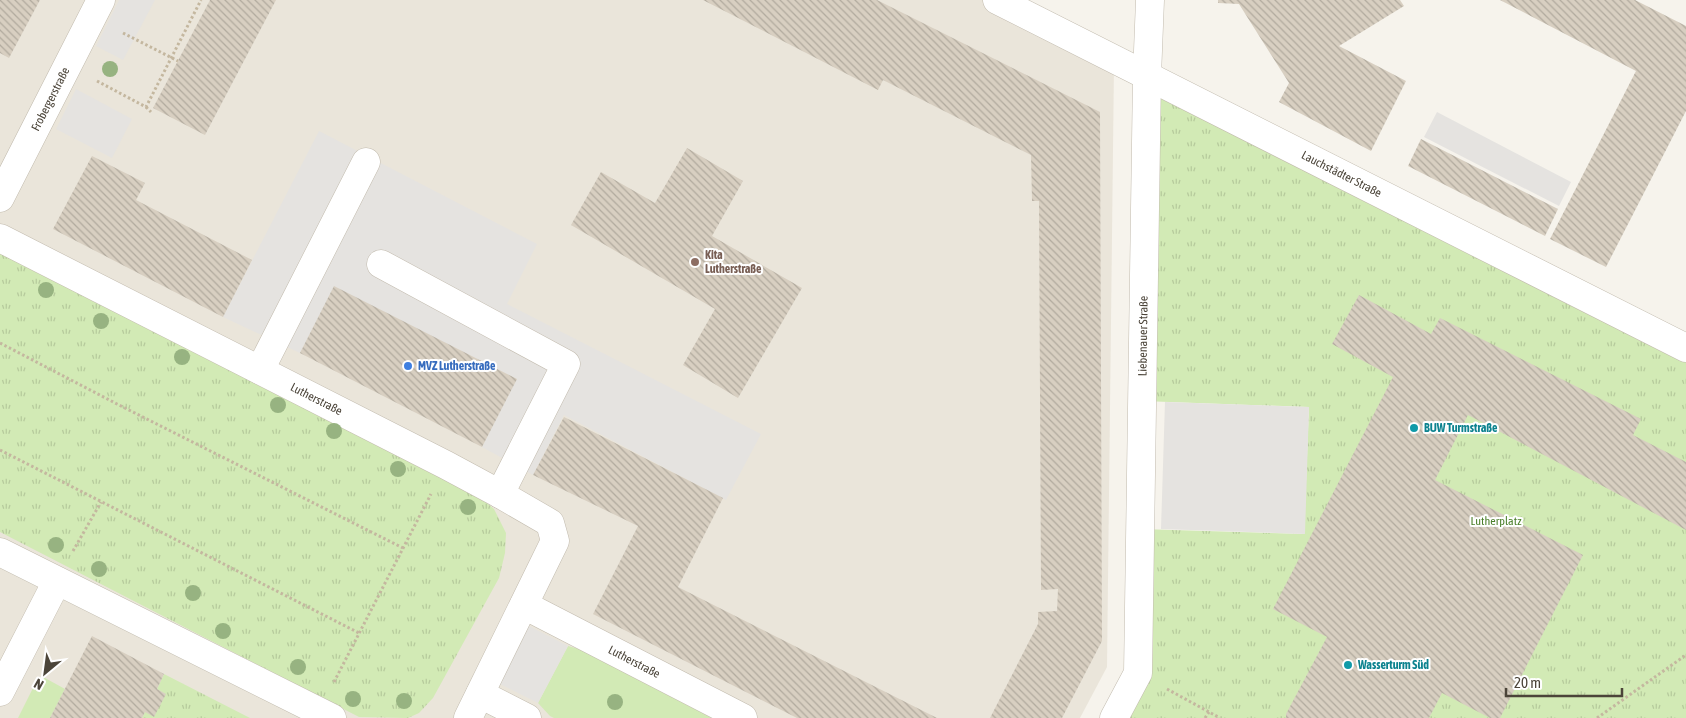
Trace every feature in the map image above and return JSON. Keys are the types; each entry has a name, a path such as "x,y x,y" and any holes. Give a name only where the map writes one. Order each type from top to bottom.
{"street":[{"name":"Frobergerstraße","path":"0,198 101,0"},
{"name":"Lauchstädter Straße","path":"997,0 1686,348"},
{"name":"Liebenauer Straße","path":"1138,673 1147,76 1150,0"},
{"path":"260,370 366,162"},
{"name":"Lutherstraße","path":"0,238 446,465 550,523 555,542 468,718"},
{"path":"381,264 566,364 500,494"},
{"path":"0,552 326,715"},
{"path":"0,692 56,581"},
{"name":"Lutherstraße","path":"524,605 743,718"},
{"path":"1114,718 1138,673"},
{"path":"480,694 527,718"}],"path":[{"path":"146,107 201,0"},
{"path":"148,45 178,61"},
{"path":"68,65 146,107 151,112"},
{"path":"0,343 403,548"},
{"path":"0,450 358,633"},
{"path":"326,715 358,633 446,465"},
{"path":"56,581 101,502"},
{"path":"1597,718 1686,655"},
{"path":"1138,673 1220,718"},
{"path":"1205,718 1209,712"}],"shaded area":[{"path":"0,0 988,0 1114,64 1107,667 1080,718 0,718"},
{"path":"119,0 155,0 123,60 96,46"},
{"path":"76,89 132,119 112,158 56,129"},
{"path":"1437,112 1571,182 1559,206 1424,137"},
{"path":"319,131 537,244 507,304 761,434 726,500 564,415 533,475 482,447 517,379 334,287 300,353 223,317"},
{"path":"1165,402 1309,407 1305,534 1161,529"},
{"path":"517,620 568,646 538,703 488,678"}],"green space":[{"name":"Lutherplatz","path":"1147,76 1686,348 1686,718 1114,718 1138,673 1140,529 1304,534 1309,407 1142,401"},
{"path":"0,252 474,492 494,509 506,533 505,553 499,578 433,698 419,713 408,718 359,717 0,532"},
{"path":"568,646 579,649 712,718 554,718 550,716 538,703"},
{"path":"164,674 250,718 142,718 145,712 165,694 157,689"},
{"path":"45,678 65,689 50,718 18,718 37,680"}],"building":[{"path":"0,0 40,0 9,58 0,53"},
{"path":"210,0 276,0 205,135 153,108"},
{"path":"703,0 877,0 1100,112 1102,641 1062,718 990,718 1038,624 1038,612 1057,611 1058,589 1041,590 1039,201 1032,201 1031,155 883,80 878,90"},
{"path":"1218,0 1400,0 1404,6 1339,46 1406,81 1371,151 1279,102 1289,83 1239,4 1218,3"},
{"path":"1500,0 1635,0 1686,26 1686,111 1606,267 1550,239 1636,71"},
{"path":"1421,139 1558,209 1545,236 1408,166"},
{"name":"Kita Lutherstraße","path":"687,148 743,181 712,236 802,288 738,398 683,365 715,309 571,225 601,172 655,203"},
{"path":"92,156 145,183 136,200 252,260 223,317 53,229"},
{"name":"MVZ Lutherstraße","path":"334,286 517,379 482,447 300,353"},
{"path":"1359,295 1431,334 1440,318 1641,419 1633,435 1686,462 1686,530 1468,415 1435,480 1583,555 1500,718 1490,718 1442,693 1429,718 1286,718 1286,714 1327,637 1273,609 1393,377 1332,344"},
{"path":"564,417 723,498 678,587 937,718 797,718 593,614 638,526 533,475"},
{"path":"92,636 164,674 157,689 166,694 154,717 145,712 142,718 50,718"}],"place":[{"name":"Kita Lutherstraße","path":"695,262"},
{"name":"MVZ Lutherstraße","path":"408,366"},
{"name":"BUW Turmstraße","path":"1414,428"},
{"name":"Wasserturm Süd","path":"1348,665"}]}
